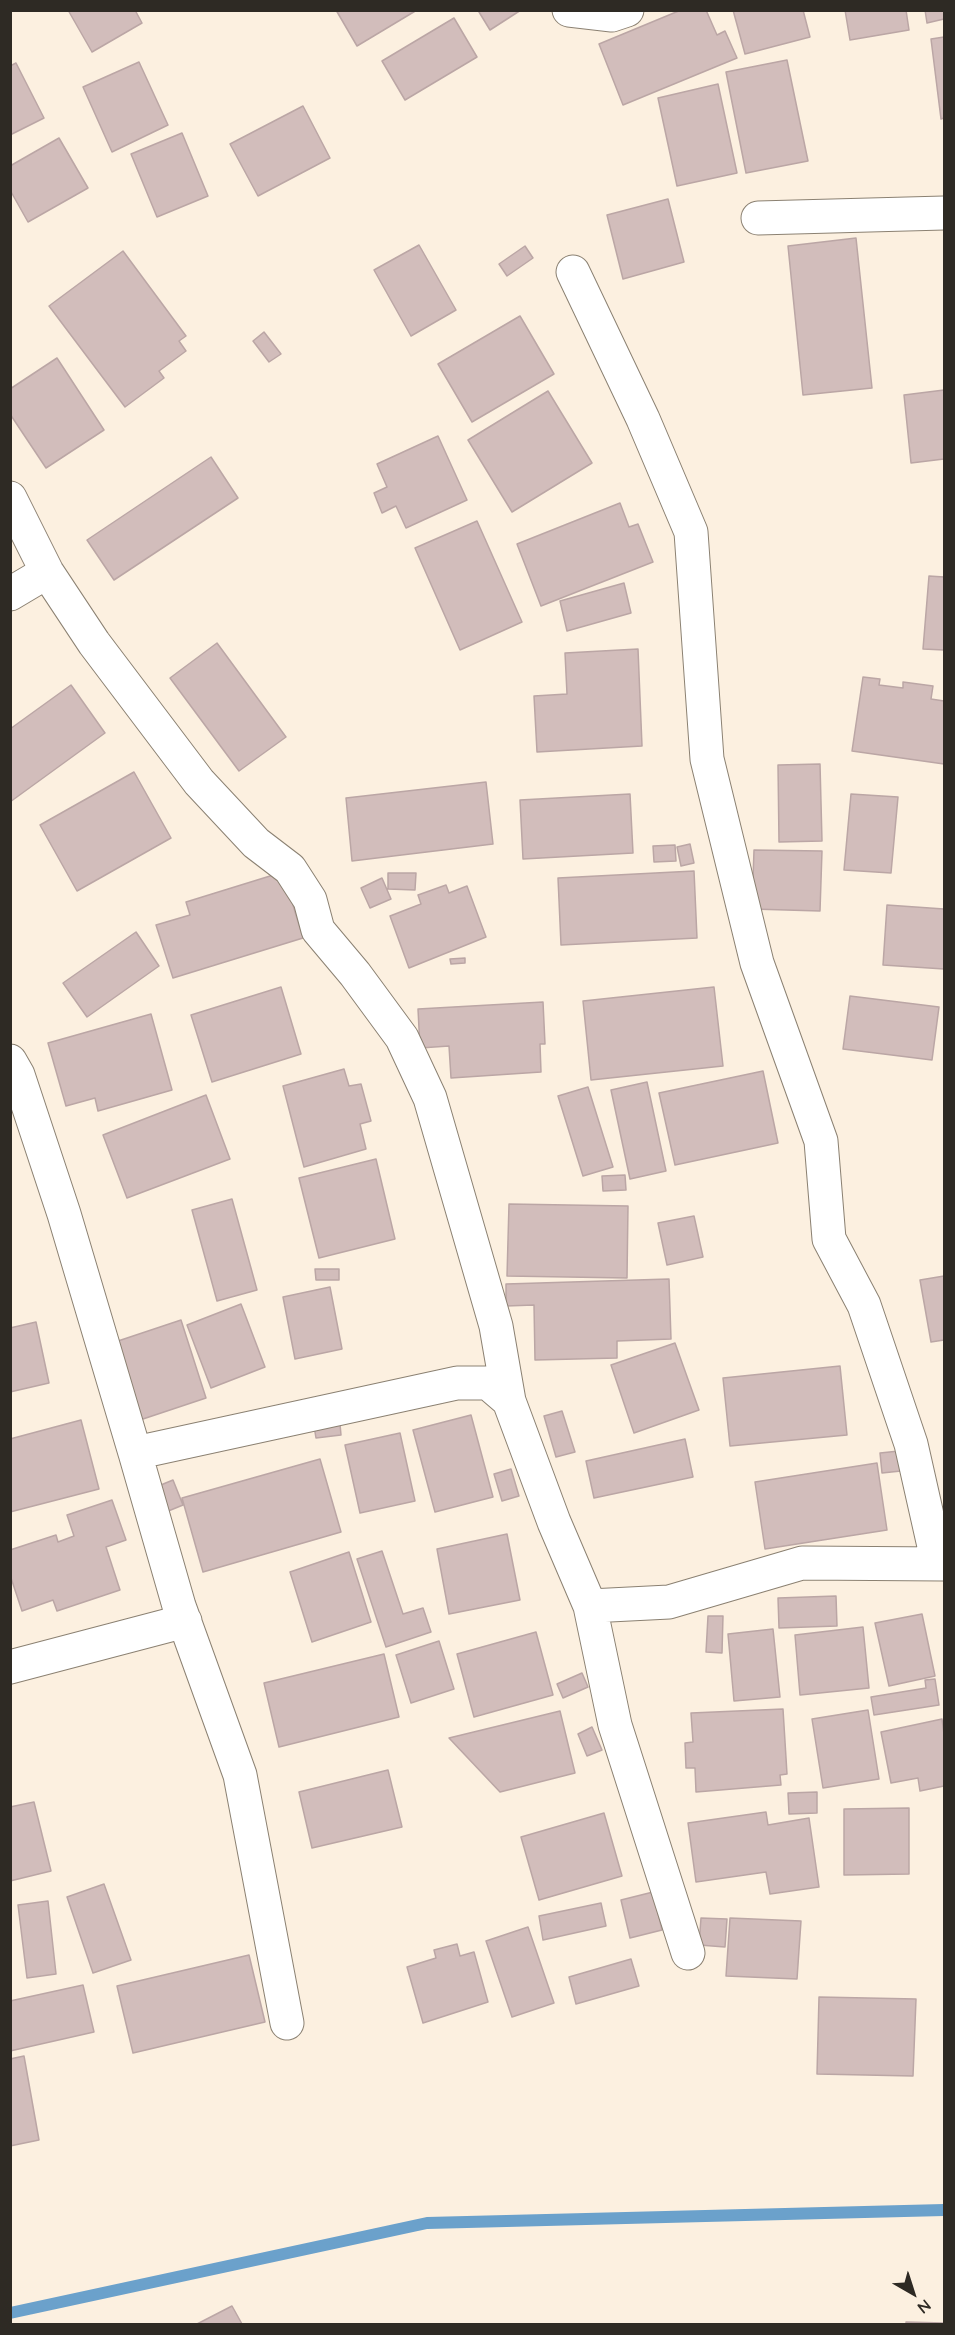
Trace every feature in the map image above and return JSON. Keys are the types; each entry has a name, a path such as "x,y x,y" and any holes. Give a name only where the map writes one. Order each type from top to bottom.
{"street":[{"path":"569,10 612,15 627,10"},
{"path":"758,218 945,213"},
{"path":"573,272 643,419 691,532 707,759 757,963 821,1141 829,1239 864,1305 911,1444 941,1564 802,1563 669,1602 590,1606"},
{"path":"10,498 47,572 94,643 199,782 256,843 291,869 310,900 318,930 355,974 402,1038 430,1098 496,1326 509,1401 554,1522 590,1606 615,1725 688,1953"},
{"path":"10,594 47,572"},
{"path":"10,1061 18,1075 64,1214 185,1621 240,1775 287,2023"},
{"path":"135,1453 457,1383 488,1383 509,1401"},
{"path":"10,1667 185,1621"}],"building":[{"path":"68,10 135,10 142,23 92,52"},
{"path":"336,10 417,10 357,46"},
{"path":"481,10 521,10 490,30 479,12"},
{"path":"681,10 706,10 717,35 725,31 737,58 623,105 599,44"},
{"path":"733,10 803,10 810,37 745,54"},
{"path":"845,10 906,10 909,30 850,40"},
{"path":"925,10 944,10 944,19 927,23"},
{"path":"454,18 477,57 405,100 382,61"},
{"path":"944,37 944,118 941,119 931,39"},
{"path":"787,60 808,161 746,173 726,72"},
{"path":"139,62 168,125 112,152 83,87"},
{"path":"16,63 44,118 10,135 10,66"},
{"path":"718,84 737,173 677,186 658,98"},
{"path":"303,106 330,158 258,196 230,144"},
{"path":"182,133 208,196 157,217 131,154"},
{"path":"59,138 88,188 28,222 10,190 10,166"},
{"path":"668,199 684,262 623,279 607,215"},
{"path":"856,238 872,388 803,395 788,246"},
{"path":"419,245 456,310 411,336 374,270"},
{"path":"525,246 533,258 507,276 499,264"},
{"path":"123,251 186,336 179,341 186,351 159,371 164,378 125,407 49,306"},
{"path":"520,316 554,374 472,422 438,364"},
{"path":"264,332 281,354 269,362 253,341"},
{"path":"57,358 104,430 46,468 10,414 10,389"},
{"path":"944,390 944,459 911,463 904,395"},
{"path":"548,391 592,463 512,512 468,440"},
{"path":"438,436 467,500 406,528 396,506 382,513 374,493 387,487 377,464"},
{"path":"211,457 238,498 114,580 87,540"},
{"path":"620,503 629,527 638,524 653,562 541,606 517,544"},
{"path":"477,521 522,622 460,650 415,548"},
{"path":"929,576 944,577 944,650 923,649"},
{"path":"624,583 631,613 567,631 560,601"},
{"path":"217,643 286,737 239,771 170,678"},
{"path":"638,649 642,746 537,752 534,696 567,694 565,653"},
{"path":"863,677 880,679 879,685 903,688 903,682 933,686 931,699 944,701 944,764 852,751"},
{"path":"71,685 105,733 10,802 10,729"},
{"path":"820,764 822,841 779,842 778,765"},
{"path":"134,772 171,838 77,891 40,825"},
{"path":"486,782 493,844 352,861 346,798"},
{"path":"630,794 633,853 523,859 520,800"},
{"path":"851,794 898,797 891,873 844,870"},
{"path":"690,844 694,863 681,866 677,847"},
{"path":"675,845 676,861 654,862 653,846"},
{"path":"754,850 822,851 820,911 752,909"},
{"path":"694,871 697,938 561,945 558,878"},
{"path":"283,872 303,938 173,978 156,925 190,915 186,902"},
{"path":"388,873 416,873 415,890 388,889"},
{"path":"382,878 391,899 370,908 361,888"},
{"path":"446,885 449,893 467,886 486,937 409,968 390,916 421,904 418,895"},
{"path":"887,905 944,909 944,969 883,965"},
{"path":"136,932 159,966 87,1017 63,983"},
{"path":"465,958 465,963 451,964 450,959"},
{"path":"281,987 301,1054 212,1082 191,1015"},
{"path":"714,987 723,1066 591,1080 583,1001"},
{"path":"850,996 939,1007 932,1060 843,1049"},
{"path":"543,1002 545,1044 540,1044 541,1072 451,1078 449,1046 420,1048 418,1009"},
{"path":"151,1014 172,1090 98,1111 95,1098 66,1106 48,1043"},
{"path":"344,1069 349,1086 361,1084 371,1121 360,1124 366,1149 304,1167 283,1086"},
{"path":"763,1071 778,1143 675,1165 659,1093"},
{"path":"647,1082 666,1171 630,1179 611,1090"},
{"path":"588,1087 613,1167 583,1176 558,1096"},
{"path":"206,1095 230,1159 127,1198 103,1135"},
{"path":"376,1159 395,1239 319,1258 299,1178"},
{"path":"625,1175 626,1190 603,1191 602,1176"},
{"path":"232,1199 257,1290 217,1301 192,1210"},
{"path":"509,1204 628,1206 627,1278 507,1276"},
{"path":"694,1216 703,1257 667,1265 658,1223"},
{"path":"315,1269 339,1269 339,1280 316,1280"},
{"path":"944,1276 944,1340 931,1342 920,1280"},
{"path":"669,1279 671,1339 617,1341 617,1358 535,1360 534,1305 506,1306 506,1284"},
{"path":"330,1287 342,1349 295,1359 283,1297"},
{"path":"241,1304 265,1367 211,1388 187,1325"},
{"path":"181,1320 206,1398 137,1421 112,1343"},
{"path":"36,1322 49,1383 10,1392 10,1328"},
{"path":"675,1343 699,1410 634,1433 611,1365"},
{"path":"840,1366 847,1435 730,1446 723,1378"},
{"path":"562,1411 575,1452 556,1457 544,1416"},
{"path":"471,1415 493,1497 435,1512 413,1430"},
{"path":"81,1420 99,1489 10,1512 10,1439"},
{"path":"340,1424 341,1435 316,1438 314,1426"},
{"path":"400,1433 415,1501 360,1513 345,1445"},
{"path":"685,1439 693,1477 594,1498 586,1461"},
{"path":"899,1451 901,1471 882,1473 880,1453"},
{"path":"320,1459 341,1532 203,1572 182,1498"},
{"path":"877,1463 887,1530 765,1549 755,1482"},
{"path":"511,1469 519,1496 502,1501 494,1474"},
{"path":"173,1480 183,1505 161,1514 151,1489"},
{"path":"112,1500 126,1540 106,1547 120,1590 57,1611 53,1600 22,1611 10,1575 10,1550 56,1535 58,1542 74,1536 67,1515"},
{"path":"507,1534 520,1600 449,1614 437,1549"},
{"path":"382,1551 403,1614 423,1608 431,1632 386,1647 357,1559"},
{"path":"349,1552 371,1622 312,1642 290,1572"},
{"path":"836,1596 837,1626 779,1628 778,1598"},
{"path":"922,1614 935,1676 889,1686 875,1623"},
{"path":"708,1616 723,1616 722,1653 706,1652"},
{"path":"863,1627 869,1688 800,1695 795,1635"},
{"path":"773,1629 780,1697 734,1701 728,1634"},
{"path":"536,1632 553,1695 474,1717 457,1654"},
{"path":"439,1641 454,1689 411,1703 396,1655"},
{"path":"384,1654 399,1717 279,1747 264,1683"},
{"path":"582,1673 588,1687 563,1698 557,1684"},
{"path":"935,1679 939,1705 874,1715 871,1697 926,1688 925,1680"},
{"path":"783,1709 787,1774 780,1775 781,1785 696,1792 695,1768 686,1768 685,1743 693,1742 691,1713"},
{"path":"868,1710 879,1779 823,1788 812,1719"},
{"path":"560,1711 575,1773 500,1792 449,1738"},
{"path":"942,1719 944,1786 920,1791 918,1778 891,1783 881,1732"},
{"path":"592,1727 602,1750 587,1756 578,1734"},
{"path":"388,1770 402,1827 312,1848 299,1792"},
{"path":"817,1792 817,1813 789,1814 788,1793"},
{"path":"34,1802 51,1871 10,1881 10,1807"},
{"path":"909,1808 909,1874 844,1875 844,1809"},
{"path":"766,1812 768,1825 809,1818 819,1887 770,1894 766,1872 696,1882 688,1823"},
{"path":"604,1813 622,1876 539,1900 521,1837"},
{"path":"104,1884 131,1960 93,1973 67,1897"},
{"path":"653,1892 662,1930 630,1938 621,1900"},
{"path":"48,1901 56,1974 27,1978 18,1905"},
{"path":"601,1903 606,1926 543,1940 539,1916"},
{"path":"701,1918 727,1919 725,1947 699,1945"},
{"path":"730,1918 801,1921 797,1979 726,1976"},
{"path":"528,1927 554,2003 512,2017 486,1941"},
{"path":"457,1944 460,1956 474,1952 488,2002 423,2023 407,1967 436,1958 434,1950"},
{"path":"249,1955 265,2022 133,2053 117,1986"},
{"path":"631,1959 639,1986 576,2004 569,1977"},
{"path":"83,1985 94,2032 10,2051 10,2001"},
{"path":"819,1997 916,1999 913,2076 817,2074"},
{"path":"24,2056 39,2140 10,2146 10,2059"},
{"path":"232,2306 242,2324 197,2324"},
{"path":"906,2322 944,2323 944,2324 906,2324"}],"waterway":[{"path":"10,2313 427,2223 944,2210"}]}
